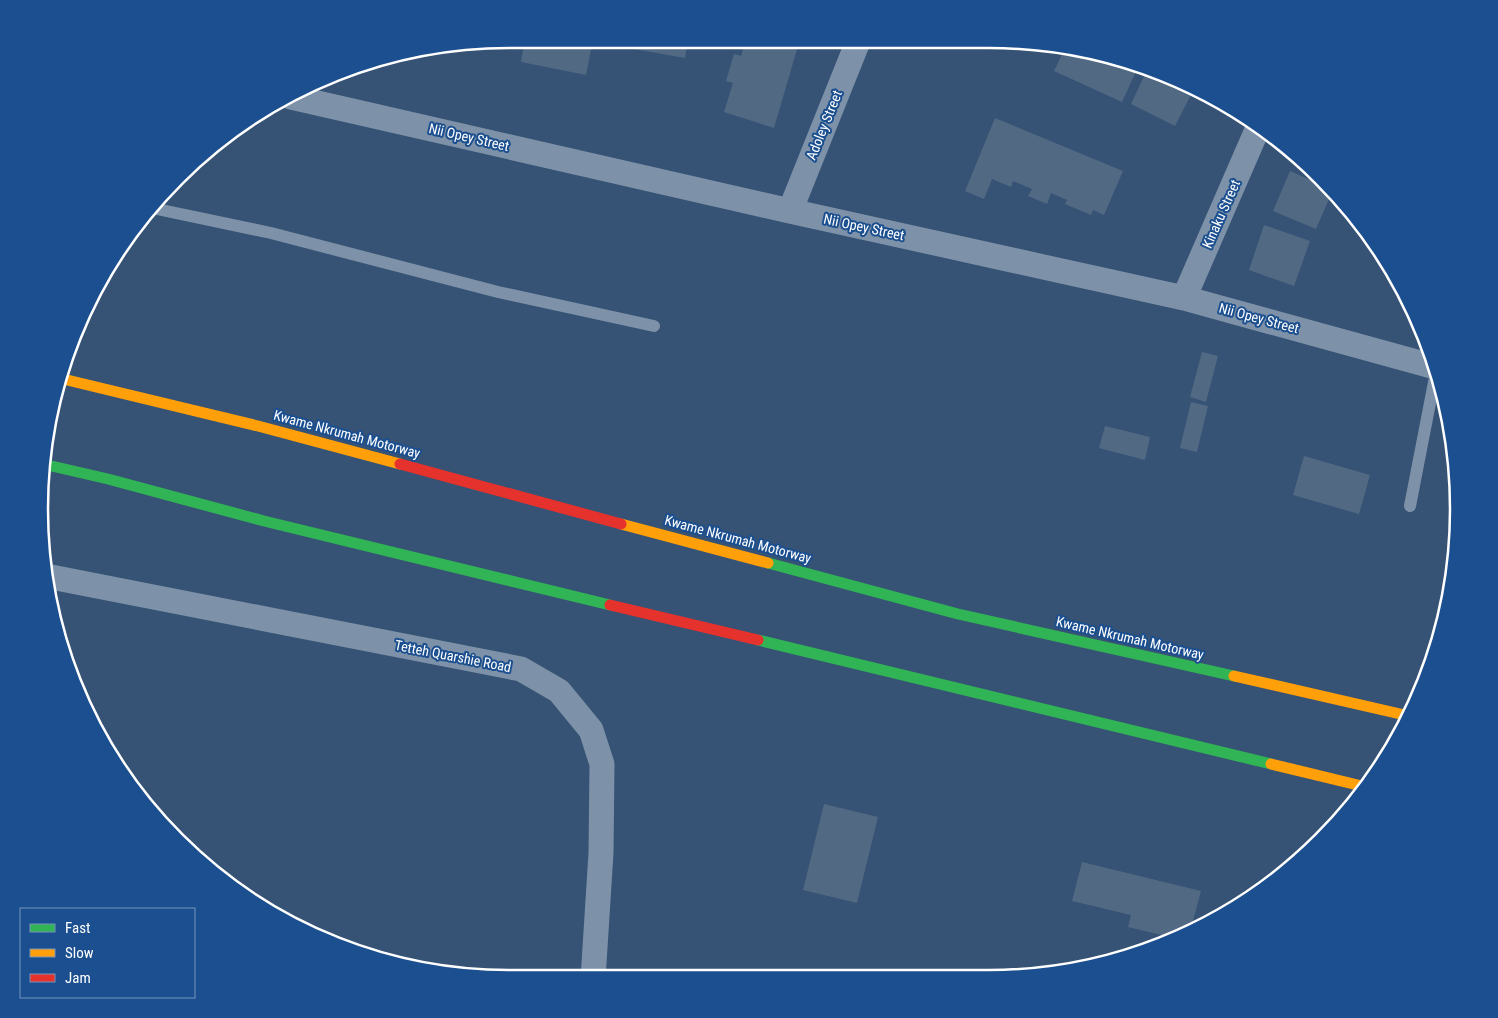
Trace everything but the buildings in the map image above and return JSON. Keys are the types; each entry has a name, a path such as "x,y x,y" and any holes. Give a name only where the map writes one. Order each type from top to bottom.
{"highway":[{"name":"Kwame Nkrumah Motorway","path":"66,380 277,431 958,614 1402,714"},
{"path":"49,465 108,478 264,521 382,550 1358,785"}],"street":[{"name":"Adoley Street","path":"790,210 855,48"},
{"name":"Nii Opey Street","path":"298,99 1184,298 1427,365"},
{"name":"Kinaku Street","path":"1184,298 1256,133"},
{"name":"Tetteh Quarshie Road","path":"52,577 521,669 558,691 591,730 602,764 601,853 594,970"}],"lane":[{"path":"158,209 271,233 498,292 654,326"},
{"path":"1410,506 1433,385"}],"traffic: fast":[{"path":"49,465 108,479 264,521 610,605"},
{"path":"768,563 958,614 1234,676"},
{"path":"758,640 1271,764"}],"traffic: slow":[{"path":"66,380 258,426 400,464"},
{"path":"621,524 768,563"},
{"path":"1234,676 1402,714"},
{"path":"1271,764 1358,785"}],"traffic: jam":[{"path":"400,464 621,524"},
{"path":"610,605 758,640"}]}
